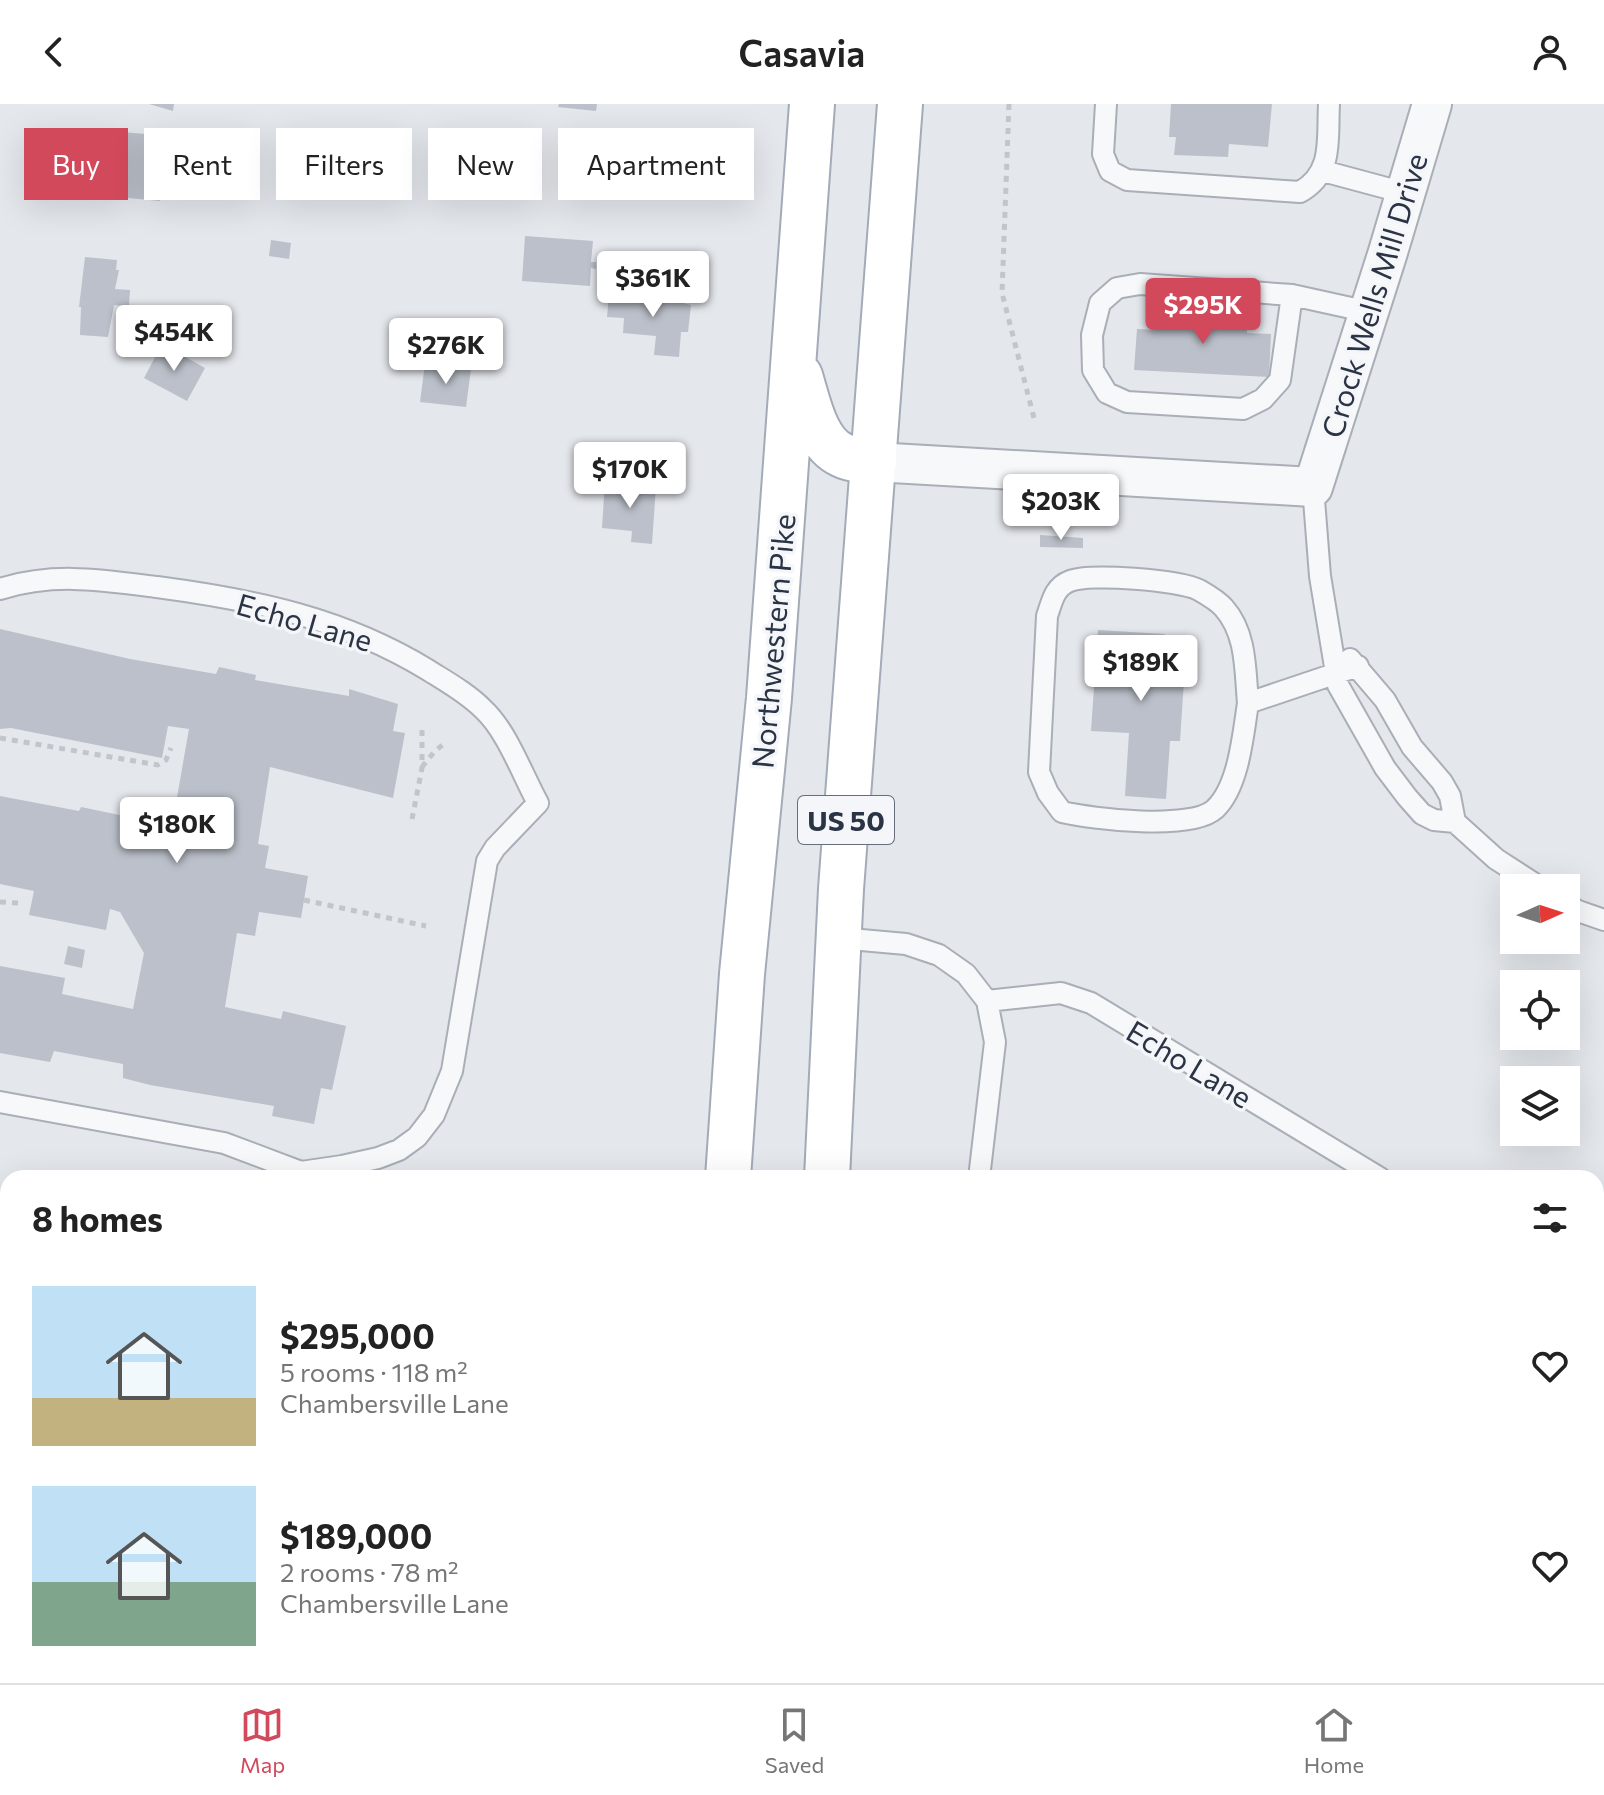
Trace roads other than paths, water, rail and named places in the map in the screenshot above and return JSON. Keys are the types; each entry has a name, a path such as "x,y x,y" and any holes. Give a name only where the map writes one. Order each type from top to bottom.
{"main road":[{"name":"Northwestern Pike","path":"729,1170 742,974 769,698 812,104"},
{"name":"US 50","path":"827,1170 839,938 900,104"},
{"path":"794,359 821,436 842,456 874,462"}],"street":[{"name":"Crock Wells Mill Drive","path":"1313,487 1432,104"},
{"path":"874,462 1313,487"}],"lane":[{"path":"1106,104 1103,154 1110,171 1127,180 1300,192 1315,184 1323,171 1329,104"},
{"path":"1323,171 1405,193"},
{"path":"1292,295 1280,380 1263,399 1243,409 1127,402 1107,393 1093,370 1092,335 1100,303 1117,288 1140,284 1292,295 1369,312"},
{"path":"1313,487 1320,576 1338,685 1362,730 1422,814 1434,820 1455,822 1496,859 1519,874"},
{"path":"1090,577 1173,583 1198,589 1224,608 1242,640 1248,703 1232,781 1214,810 1184,822 1091,819 1062,812 1048,793 1039,772 1047,616 1054,593 1067,581 1090,577"},
{"name":"Echo Lane","path":"0,589 29,580 68,579 169,589 277,607 375,640 462,691 485,710 501,730 538,803 495,848 487,861 452,1071 434,1115 417,1137 399,1150 324,1170"},
{"path":"1333,642 1358,666 1385,700 1412,747 1442,782 1450,796 1455,822"},
{"path":"1248,703 1358,666"},
{"path":"1580,912 1604,920"},
{"path":"839,938 906,944 939,955 966,974 987,1001 995,1042 980,1170"},
{"name":"Echo Lane","path":"987,1001 1061,993 1091,1003 1367,1170"},
{"path":"0,1102 224,1143 288,1170"}]}
